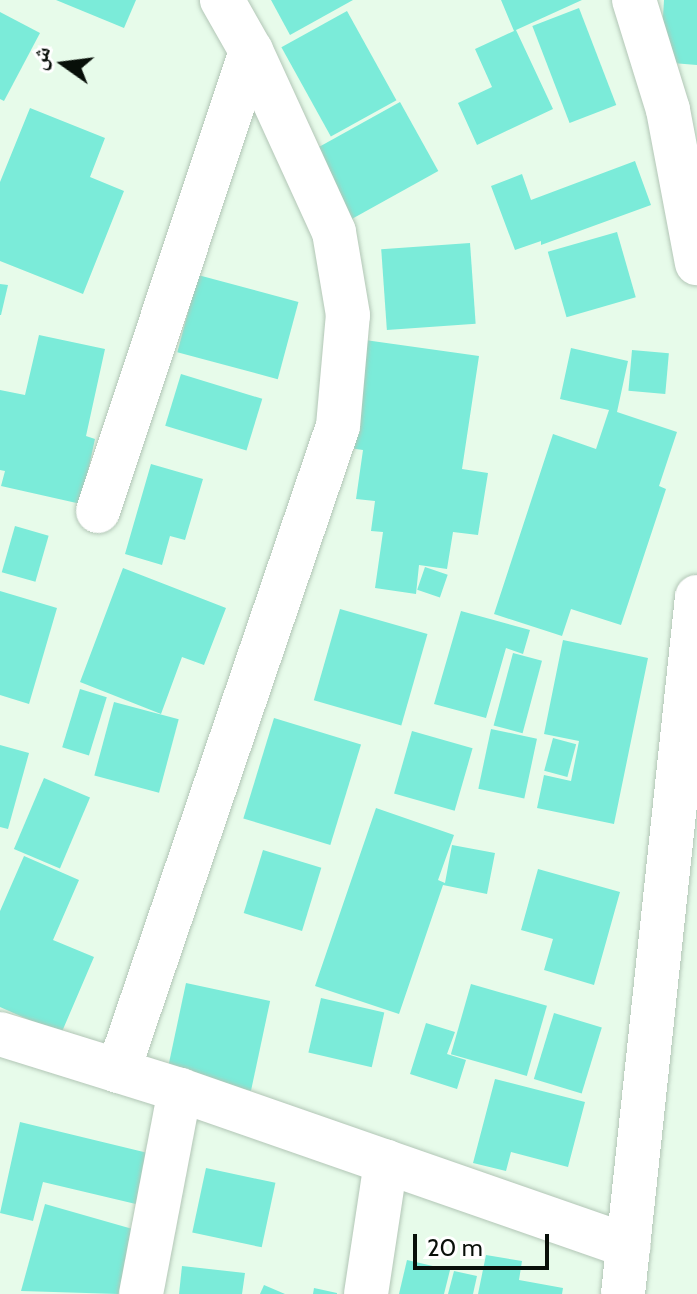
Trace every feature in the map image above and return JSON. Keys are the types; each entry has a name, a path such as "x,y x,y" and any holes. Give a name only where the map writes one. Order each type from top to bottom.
{"street":[{"path":"118,1071 338,426 348,315 334,232 251,51 222,0"},
{"path":"634,0 668,110 697,263"},
{"path":"98,511 251,51"},
{"path":"623,1294 697,597"},
{"path":"0,1034 180,1090 629,1246"},
{"path":"141,1294 180,1090"},
{"path":"366,1294 386,1162"}],"building":[{"path":"56,0 136,0 124,28"},
{"path":"271,0 353,0 290,35"},
{"path":"501,0 582,0 516,30 553,109 477,145 458,103 492,87 475,49 514,31"},
{"path":"664,0 697,0 697,65 660,62"},
{"path":"579,8 616,105 570,123 532,26"},
{"path":"347,11 396,100 331,137 281,47"},
{"path":"0,12 40,33 4,101 0,99"},
{"path":"400,102 438,171 349,221 311,151"},
{"path":"30,108 105,138 90,177 124,191 83,294 0,261 0,182"},
{"path":"635,161 651,205 541,245 541,241 515,250 491,186 522,174 531,200"},
{"path":"617,232 636,297 567,317 548,252"},
{"path":"470,243 476,324 387,330 381,249"},
{"path":"198,275 298,302 278,379 177,352"},
{"path":"0,284 8,285 1,315 0,315"},
{"path":"39,335 105,349 86,436 95,439 81,504 1,486 5,471 0,470 0,390 25,395"},
{"path":"365,340 479,356 462,469 488,473 478,535 453,532 447,569 419,565 416,594 375,588 383,532 371,531 375,501 356,499 363,450 349,448"},
{"path":"571,348 628,361 617,412 677,432 659,486 666,489 621,625 571,609 562,636 494,614 553,434 596,449 609,410 560,399"},
{"path":"632,350 669,353 665,394 628,391"},
{"path":"181,374 262,399 246,450 165,426"},
{"path":"151,464 203,479 185,540 170,536 162,565 125,554"},
{"path":"15,526 49,536 35,582 2,572"},
{"path":"425,567 448,575 440,598 417,590"},
{"path":"123,568 226,608 204,665 182,657 161,714 80,682"},
{"path":"0,591 57,608 29,704 0,695"},
{"path":"340,609 427,634 401,725 314,700"},
{"path":"461,611 530,630 523,654 506,648 486,718 434,704"},
{"path":"563,640 648,658 614,824 537,808 544,775 571,781 579,741 544,734"},
{"path":"513,653 542,661 523,733 494,725"},
{"path":"80,689 107,697 89,756 62,747"},
{"path":"114,702 179,719 159,793 94,775"},
{"path":"274,718 361,745 330,845 243,818"},
{"path":"491,729 537,739 524,798 478,789"},
{"path":"412,731 473,748 455,811 394,793"},
{"path":"553,738 576,744 567,777 544,771"},
{"path":"0,745 29,753 8,829 0,827"},
{"path":"44,778 90,798 60,868 14,849"},
{"path":"376,808 454,835 438,880 445,883 452,845 495,853 487,894 443,885 399,1014 315,986"},
{"path":"263,850 321,868 302,931 244,913"},
{"path":"24,856 79,880 53,940 94,957 61,1034 0,1007 0,911"},
{"path":"538,869 620,892 594,985 544,970 553,939 521,930"},
{"path":"186,983 270,1001 251,1091 167,1073"},
{"path":"471,984 547,1006 527,1076 451,1054"},
{"path":"321,998 384,1013 372,1067 308,1053"},
{"path":"554,1013 602,1028 582,1094 534,1079"},
{"path":"426,1023 455,1032 447,1054 466,1060 457,1089 410,1074"},
{"path":"495,1079 585,1102 568,1167 511,1152 506,1171 473,1163"},
{"path":"20,1122 152,1154 140,1205 43,1182 33,1221 0,1213"},
{"path":"206,1168 275,1183 262,1247 192,1233"},
{"path":"45,1204 136,1230 119,1294 21,1291"},
{"path":"486,1255 522,1261 519,1280 563,1288 562,1294 478,1294"},
{"path":"407,1260 450,1270 444,1294 399,1294"},
{"path":"182,1266 245,1273 242,1294 179,1294"},
{"path":"454,1271 477,1276 473,1294 448,1294"},
{"path":"264,1285 285,1294 260,1294"},
{"path":"314,1288 337,1293 337,1294 313,1294"}]}
